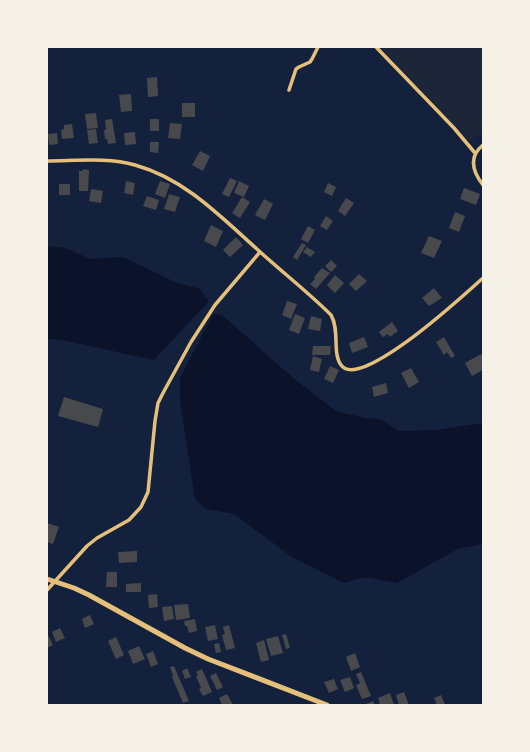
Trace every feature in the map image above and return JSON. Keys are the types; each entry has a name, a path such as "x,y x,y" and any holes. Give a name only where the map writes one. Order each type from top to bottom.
{"main road":[{"path":"47,579 89,595 185,648 208,659 327,705"}],"street":[{"path":"290,90 296,69 299,66 310,62 318,47"},
{"path":"376,47 444,116 475,153"},
{"path":"483,145 475,153 473,158 473,168 483,185"},
{"path":"47,161 112,161 133,164 157,172 187,189 331,314 335,321 338,360 341,366 345,369 351,370 369,365 388,355 427,326 483,278"},
{"path":"47,590 56,582 87,546 97,538 129,520 141,507 148,492 154,421 158,403 191,342 215,305 260,252"}],"shaded area":[{"path":"379,47 483,47 483,131 470,141"},
{"path":"47,246 66,248 90,259 123,257 175,282 200,289 209,301 154,360 62,340 47,339"},
{"path":"213,314 222,315 292,377 336,411 365,418 380,419 399,431 435,430 483,423 483,544 458,549 397,583 365,577 344,583 292,557 234,514 206,509 195,499 180,402 180,378"}],"building":[{"path":"157,77 158,96 148,97 147,78"},
{"path":"131,94 132,111 121,112 119,95"},
{"path":"182,103 195,103 195,117 182,117"},
{"path":"96,113 98,128 87,129 85,114"},
{"path":"112,119 116,143 108,144 107,139 105,139 105,120"},
{"path":"150,119 159,119 159,131 150,131"},
{"path":"170,123 182,124 180,139 168,138"},
{"path":"72,124 74,138 62,139 61,130 64,129 64,125"},
{"path":"96,129 98,143 89,144 87,130"},
{"path":"135,132 136,144 125,145 124,133"},
{"path":"57,133 58,144 49,145 48,134"},
{"path":"150,142 159,142 158,153 150,152"},
{"path":"200,151 210,156 203,171 192,165"},
{"path":"83,169 89,170 88,191 79,191 79,171 83,171"},
{"path":"230,178 237,181 229,197 222,194"},
{"path":"126,181 135,183 133,195 124,193"},
{"path":"160,181 170,184 165,198 155,194"},
{"path":"239,181 249,186 244,197 234,193"},
{"path":"328,183 336,187 332,196 324,192"},
{"path":"59,184 70,184 70,195 59,195"},
{"path":"464,188 480,194 476,205 460,199"},
{"path":"91,189 103,191 101,203 89,201"},
{"path":"169,194 180,197 175,212 164,209"},
{"path":"147,196 159,200 156,210 143,206"},
{"path":"242,197 250,202 240,218 232,213"},
{"path":"346,198 354,203 345,216 338,211"},
{"path":"264,199 273,204 265,220 255,215"},
{"path":"455,212 465,216 459,232 449,228"},
{"path":"326,216 333,221 327,230 320,226"},
{"path":"211,225 223,231 216,247 204,241"},
{"path":"308,226 315,230 308,243 301,239"},
{"path":"429,236 442,241 434,258 421,253"},
{"path":"236,237 243,245 230,257 223,250"},
{"path":"302,243 306,245 297,260 293,257"},
{"path":"307,247 315,252 311,257 303,252"},
{"path":"331,260 337,266 331,272 325,266"},
{"path":"322,268 330,273 316,289 310,284"},
{"path":"359,274 367,281 356,291 349,284"},
{"path":"335,275 344,283 335,293 327,285"},
{"path":"434,288 442,298 429,306 422,298"},
{"path":"287,301 297,304 291,319 282,315"},
{"path":"295,314 305,318 299,334 289,330"},
{"path":"311,316 322,319 320,331 308,329"},
{"path":"392,322 398,331 390,337 388,334 383,337 379,332"},
{"path":"364,337 368,347 352,353 349,343"},
{"path":"444,337 455,356 451,358 447,352 444,355 436,342"},
{"path":"313,346 331,346 330,355 312,355"},
{"path":"481,354 483,358 483,370 472,376 465,363"},
{"path":"313,356 322,359 319,372 310,370"},
{"path":"330,366 339,370 333,383 324,379"},
{"path":"411,368 419,382 409,388 401,373"},
{"path":"386,383 388,393 374,397 372,387"},
{"path":"64,397 103,409 98,427 58,416"},
{"path":"47,523 59,527 53,544 47,542"},
{"path":"137,551 137,562 119,563 118,552"},
{"path":"107,572 117,572 117,587 106,587"},
{"path":"141,583 141,592 126,592 126,584"},
{"path":"157,594 158,607 149,608 148,595"},
{"path":"188,604 190,618 176,620 174,605"},
{"path":"172,606 174,619 164,621 162,607"},
{"path":"90,615 94,624 85,628 82,619"},
{"path":"195,619 197,631 189,633 184,621"},
{"path":"215,625 218,639 208,641 205,627"},
{"path":"229,625 235,648 226,650 222,635 225,634 223,627"},
{"path":"60,628 65,638 56,642 52,632"},
{"path":"47,633 53,645 47,648"},
{"path":"286,634 290,648 286,649 282,635"},
{"path":"278,636 283,653 271,656 266,639"},
{"path":"116,637 124,655 116,659 108,641"},
{"path":"264,640 269,660 261,662 256,643"},
{"path":"219,643 221,652 216,653 214,644"},
{"path":"139,646 145,659 133,664 128,651"},
{"path":"153,651 158,664 151,667 146,654"},
{"path":"355,653 360,667 351,671 346,657"},
{"path":"174,666 189,701 183,703 172,677 170,667"},
{"path":"187,668 191,677 185,679 182,671"},
{"path":"202,669 212,692 203,696 199,689 201,688 196,676 198,675 196,672"},
{"path":"361,672 371,696 362,699 356,685 360,683 356,674"},
{"path":"216,673 223,687 217,690 210,676"},
{"path":"350,677 354,688 345,692 340,680"},
{"path":"334,679 338,689 329,693 324,682"},
{"path":"404,692 409,705 399,705 396,695"},
{"path":"390,693 394,705 380,705 378,698"},
{"path":"227,694 233,705 222,705 219,698"},
{"path":"441,695 445,705 437,705 434,698"},
{"path":"373,701 375,705 366,705 366,704"}]}
